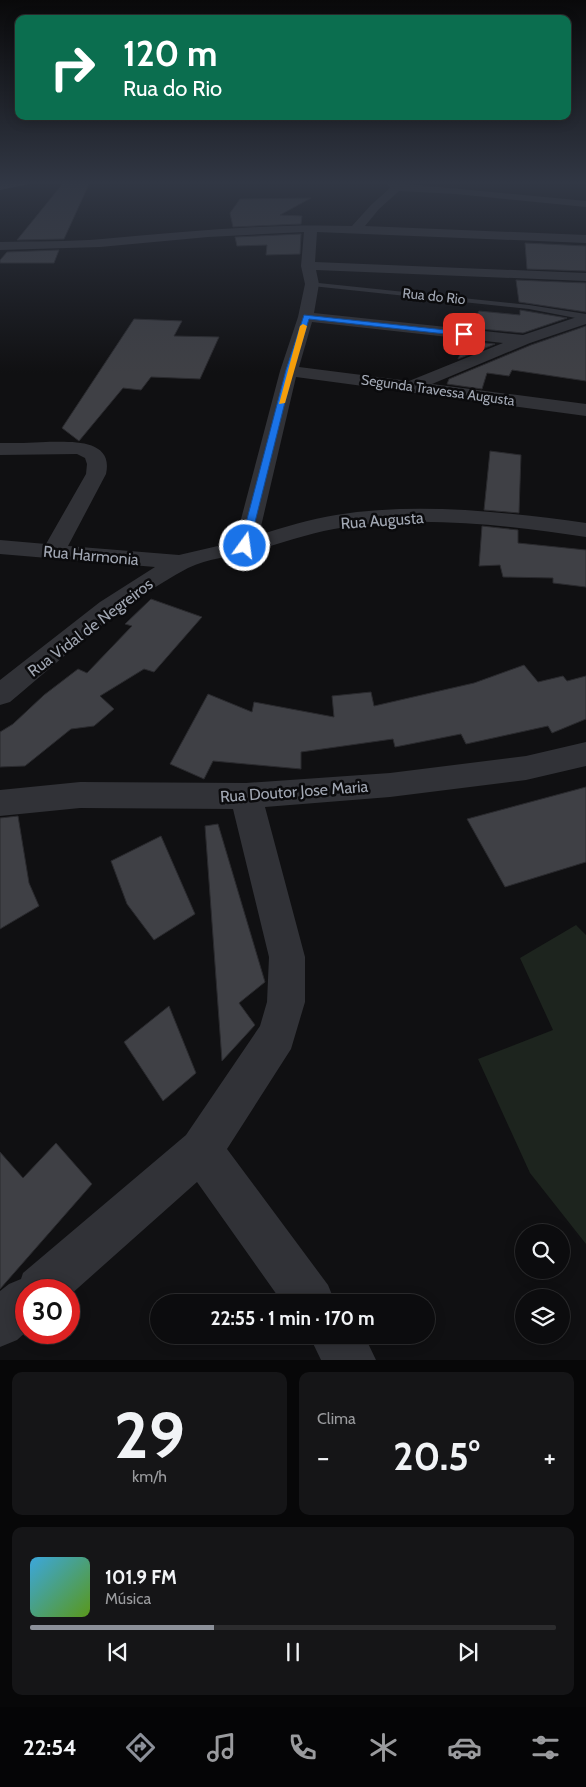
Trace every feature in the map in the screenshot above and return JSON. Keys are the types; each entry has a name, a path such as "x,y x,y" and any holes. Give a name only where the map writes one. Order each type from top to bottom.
{"street":[{"path":"0,246 13,245"},
{"path":"245,546 290,370 306,317 312,284 308,266 310,245"},
{"path":"308,266 586,276"},
{"path":"306,317 524,340"},
{"path":"414,386 524,340 586,318"},
{"name":"Segunda Travessa Augusta","path":"290,370 586,410"},
{"path":"0,449 80,448 97,457 99,464 96,474 53,552"},
{"name":"Rua Augusta","path":"182,562 310,528 348,520 437,516 550,524 586,530"},
{"name":"Rua Harmonia","path":"0,547 182,562"},
{"name":"Rua Vidal de Negreiros","path":"0,695 93,620 137,589 182,562"},
{"name":"Rua Doutor Jose Maria","path":"0,803 80,795 246,796 419,782 526,768 586,754"},
{"path":"53,1279 201,1150 277,1035 286,1002 287,957 246,796"},
{"path":"201,1150 305,1294"},
{"path":"0,1323 15,1310"},
{"path":"340,1344 352,1360"}],"lane":[{"name":"Rua do Rio","path":"312,284 529,306 586,318"}],"shaded area":[{"path":"576,925 586,935 586,1244 530,1173 478,1059 553,1030 520,958"}],"building":[{"path":"267,245 300,245 300,254 266,255"},
{"path":"525,245 586,246 586,271 527,269"},
{"path":"59,250 54,263 0,263 0,260 7,252"},
{"path":"516,280 586,283 586,312 519,302"},
{"path":"520,310 567,318 523,333 471,328 479,311 520,315"},
{"path":"134,319 182,321 174,336 219,337 200,379 151,377 141,390 123,388 79,441 62,428"},
{"path":"586,326 586,381 512,370 509,376 487,373 482,389 447,384 449,379 531,345"},
{"path":"466,341 495,344 458,359"},
{"path":"490,451 521,455 519,513 484,510"},
{"path":"482,526 518,530 518,543 586,550 586,587 553,583 553,578 503,577 500,565 479,566"},
{"path":"151,599 202,617 154,672 144,669 100,696 114,709 94,726 71,729 25,766 0,767 0,732 13,724 44,695 78,669 87,673 132,626 125,624"},
{"path":"524,665 538,682 563,676 567,681 586,676 586,719 552,733 548,726 466,744 461,734 395,747 393,739 301,752 301,769 213,761 204,779 170,764 208,694 252,712 254,702 334,717 332,696 371,692 374,706 474,683"},
{"path":"586,787 586,862 505,887 467,819"},
{"path":"18,816 29,883 39,906 0,929 0,818"},
{"path":"218,824 265,982 239,1003 255,1025 222,1061 205,826"},
{"path":"161,836 195,914 154,940 127,904 111,861"},
{"path":"169,1006 196,1073 163,1101 124,1042"},
{"path":"56,1143 92,1184 0,1289 0,1152 23,1178"}],"slow traffic":[{"path":"281,403 303,326"}],"route":[{"path":"245,546 290,370 306,317 464,334"}]}
